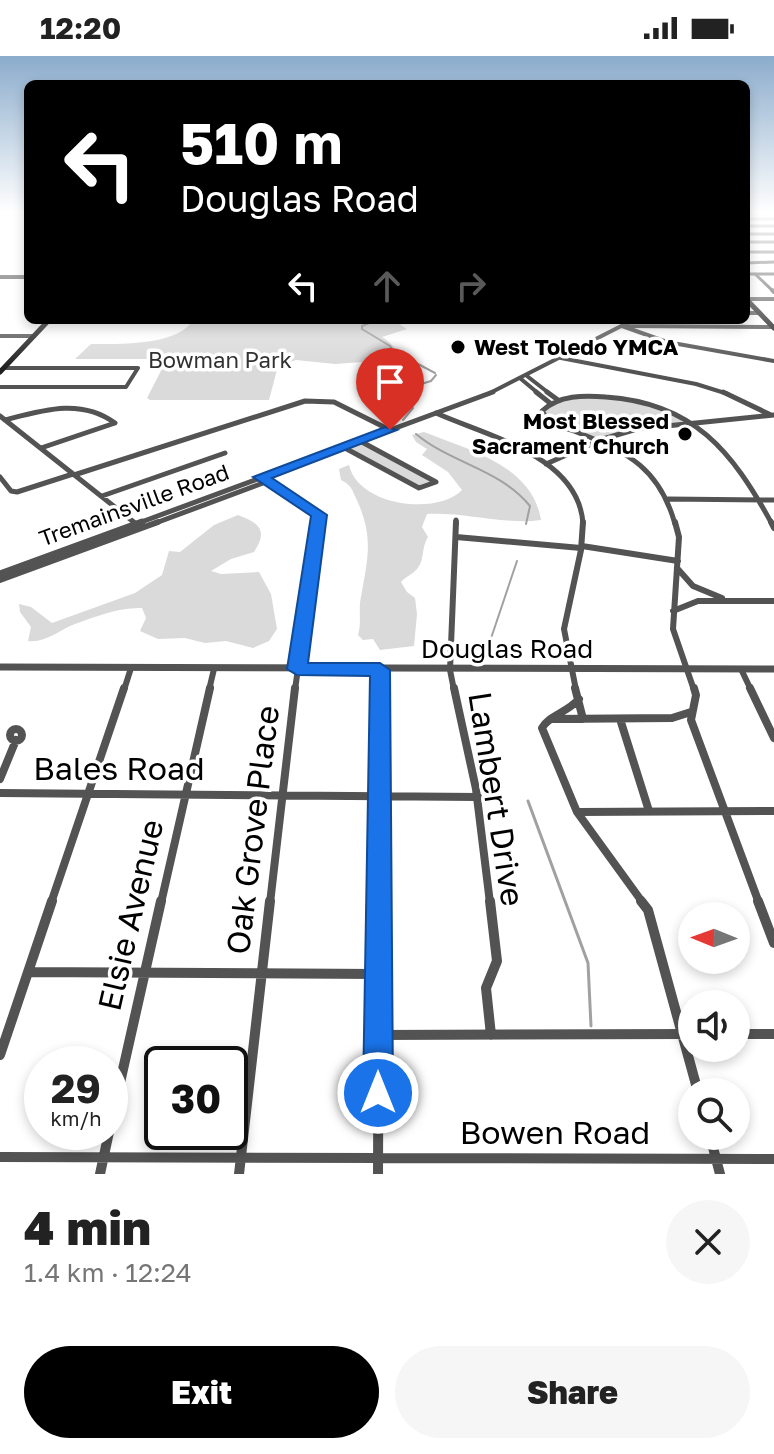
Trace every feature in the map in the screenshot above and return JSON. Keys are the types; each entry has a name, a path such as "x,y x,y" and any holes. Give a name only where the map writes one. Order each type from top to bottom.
{"main road":[{"path":"0,277 24,277"},
{"path":"750,303 774,328"},
{"path":"1,371 45,324"}],"street":[{"path":"750,274 774,274"},
{"path":"755,274 774,292"},
{"path":"750,299 774,299"},
{"path":"750,313 759,313"},
{"name":"Tremainsville Road","path":"0,574 135,523 262,480 524,378 626,324"},
{"path":"635,324 667,342 774,361"},
{"path":"622,326 641,329 774,328"},
{"path":"0,336 34,336"},
{"path":"561,358 703,384 743,399 773,416"},
{"path":"0,387 126,387 138,368 1,371"},
{"path":"524,378 554,402"},
{"path":"774,528 759,500 722,449 695,422 661,406 625,398 585,396 554,402 542,411 548,421 600,440 644,466 668,499 678,532 673,611 675,639 696,698 691,712 692,724 774,943"},
{"path":"0,477 11,491 17,492 298,402 331,401 390,430"},
{"path":"2,418 46,409 84,408 97,409 114,422 112,426 41,448"},
{"path":"436,413 546,464 565,478 577,495 583,518 582,547 564,625 583,719"},
{"path":"546,464 600,440 642,428 773,416"},
{"path":"2,418 135,523"},
{"path":"343,447 419,488 436,482 360,441"},
{"path":"102,496 225,453"},
{"path":"0,580 262,480"},
{"name":"Oak Grove Place","path":"239,1174 297,669 319,515 262,480"},
{"path":"668,499 774,500"},
{"name":"Lambert Drive","path":"456,520 450,670 478,797 497,961 486,988 491,1035"},
{"path":"456,537 582,547 677,564"},
{"path":"677,564 683,577 697,589 720,598 741,601"},
{"path":"673,611 694,602 774,601"},
{"name":"Douglas Road","path":"0,667 774,669"},
{"path":"0,1055 131,668"},
{"name":"Elsie Avenue","path":"128,1046 214,669"},
{"path":"741,669 774,738"},
{"path":"378,1174 380,670"},
{"path":"579,699 570,710 550,719 542,728 577,812 648,910 678,1005"},
{"path":"550,719 675,718 691,712"},
{"path":"620,719 649,811"},
{"path":"0,779 16,740"},
{"name":"Bales Road","path":"0,793 478,797"},
{"path":"577,812 774,811"},
{"path":"28,972 378,974"},
{"path":"377,1035 678,1034"},
{"path":"750,1034 774,1034"},
{"name":"Elsie Avenue","path":"100,1174 105,1150"},
{"path":"714,1150 720,1174"},
{"name":"Bowen Road","path":"0,1157 774,1159"}],"green space":[{"name":"Bowman Park","path":"189,324 401,324 407,329 382,337 406,360 398,362 385,348 390,360 335,364 296,360 278,366 269,400 150,400 147,398 167,359 75,359 91,344 146,342 175,335"},
{"path":"610,397 671,411 690,421 599,439 551,420 544,411 566,399"},
{"path":"424,432 478,453 512,473 535,501 541,520 513,521 427,514 422,527 428,537 421,562 401,582 415,598 414,646 380,650 373,639 363,640 358,635 367,536 362,512 349,486 341,480 339,469 349,465 355,479 367,490 400,503 435,503 450,498 462,490 448,472 422,455 427,449 412,435"},
{"path":"359,443 430,483 418,486 350,449"},
{"path":"238,515 252,521 260,529 258,545 254,552 231,559 211,571 221,574 259,572 271,594 277,629 269,641 253,648 226,641 205,643 185,638 158,639 140,631 146,618 142,608 108,613 47,638 28,641 31,627 20,612 19,604 31,607 52,623 135,593 162,575 169,551 180,552 214,525"}],"waterway":[{"path":"367,324 362,329 390,346 396,356 405,361"},
{"path":"418,364 435,373"},
{"path":"412,398 411,387 431,381 436,375"},
{"path":"403,420 413,408"},
{"path":"416,434 445,453 505,483 530,506 526,524"},
{"path":"483,662 517,561"},
{"path":"528,801 588,963 591,1026"}],"place":[{"name":"West Toledo YMCA","path":"458,347"},
{"name":"Most Blessed Sacrament Church","path":"685,434"}],"route":[{"path":"378,1093 380,670 297,669 319,515 261,477 390,430"}]}
